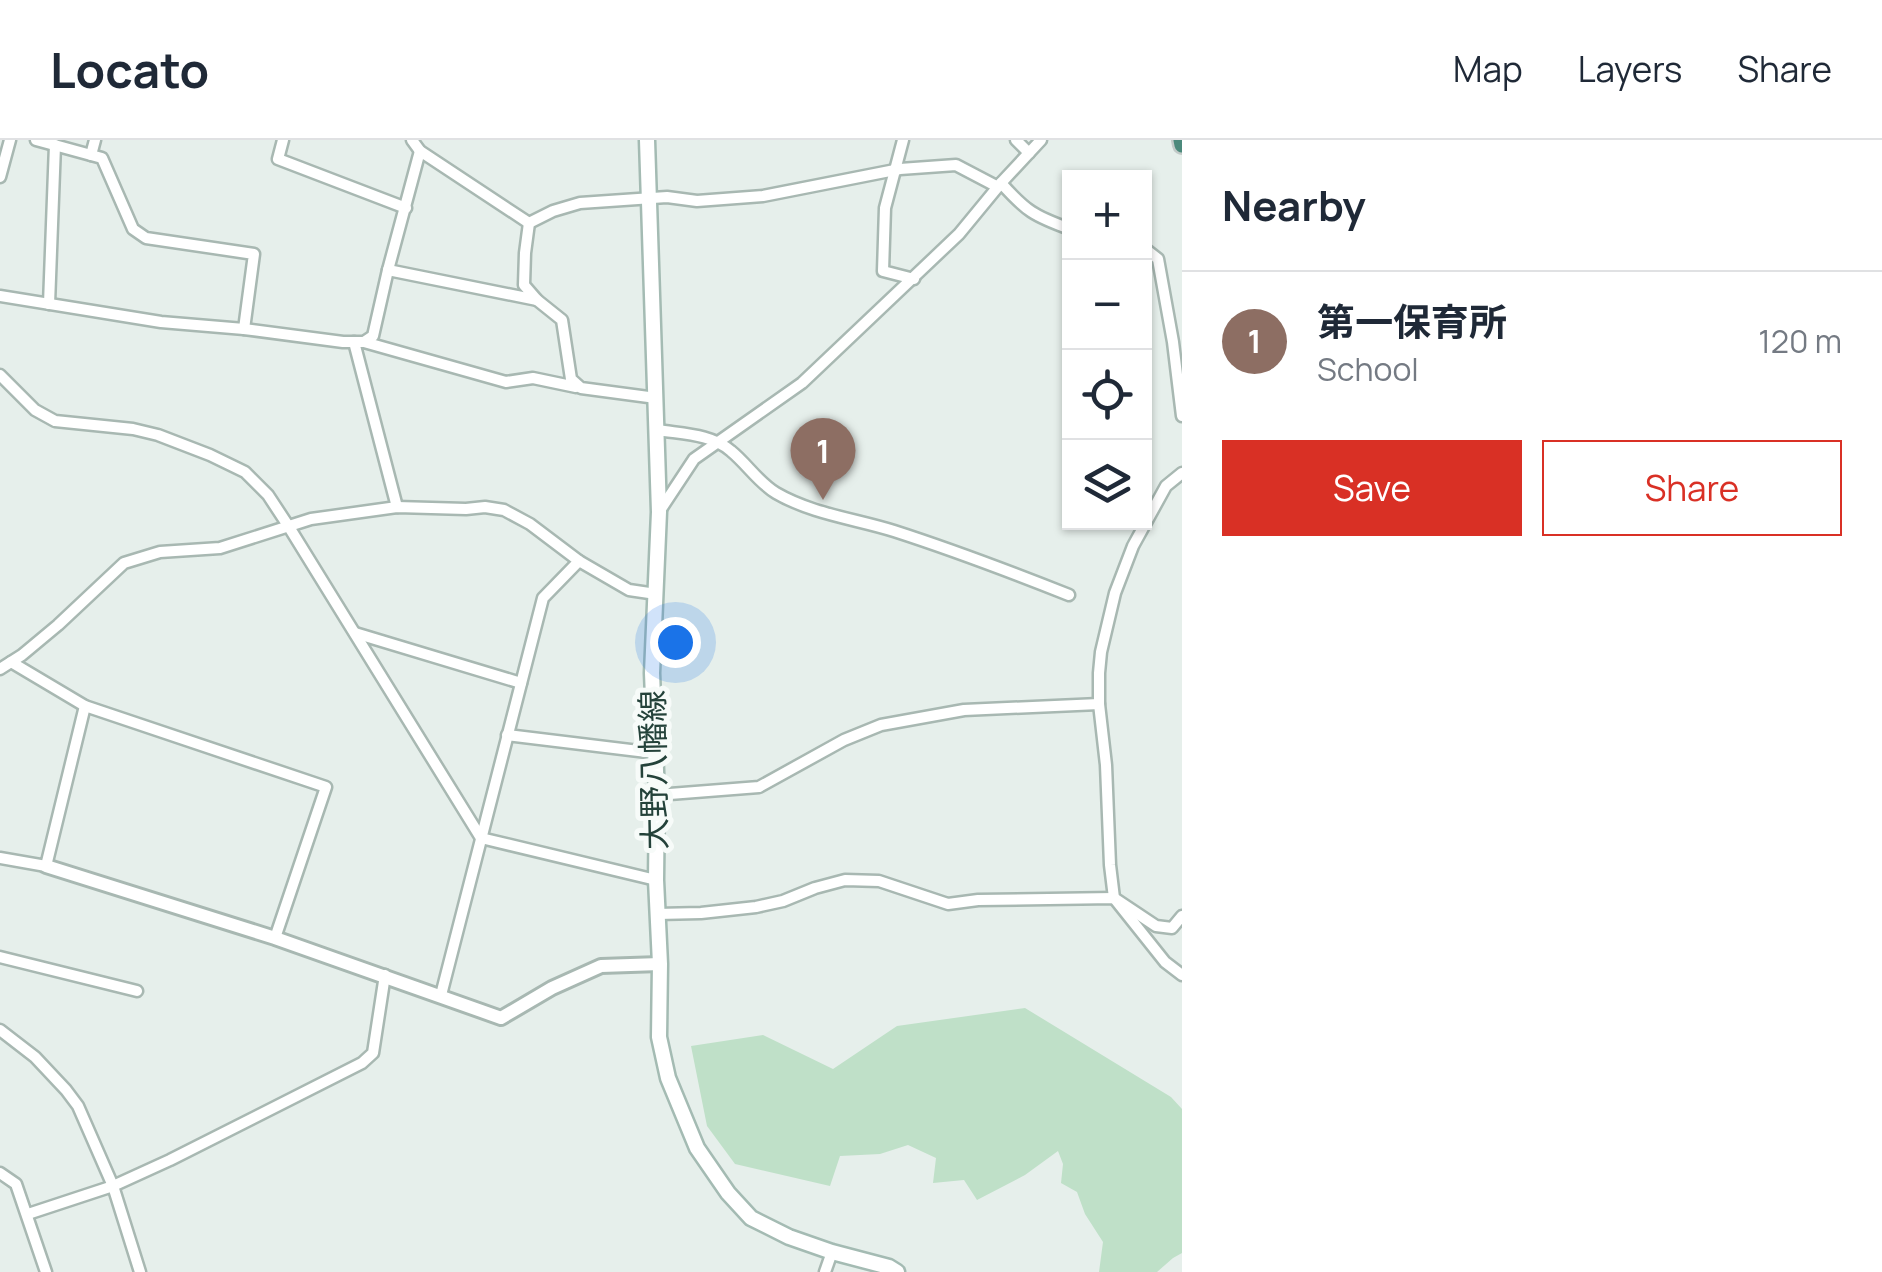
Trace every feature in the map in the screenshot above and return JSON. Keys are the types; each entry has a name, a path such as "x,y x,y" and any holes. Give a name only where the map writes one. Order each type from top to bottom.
{"main road":[{"name":"大野八幡線","path":"647,140 658,430 659,512 652,673 658,795 659,1037 668,1078 697,1148 728,1193 752,1218 789,1238 896,1272"}],"street":[{"path":"0,177 10,140"},
{"path":"36,140 102,158 133,229 146,238 254,254 244,329"},
{"path":"91,155 95,140"},
{"path":"282,140 278,159 406,208"},
{"path":"412,140 420,152 529,223"},
{"path":"903,140 885,208 882,272 914,279"},
{"path":"1016,140 1029,153"},
{"path":"659,512 694,459 802,384 959,234 1041,140"},
{"path":"49,304 55,145"},
{"path":"359,342 373,336 420,152"},
{"path":"529,223 580,202 763,196 896,169 956,165 999,185 1021,206 1044,220 1062,226"},
{"path":"529,223 524,285 562,320 571,379 582,388"},
{"path":"1152,254 1158,259 1177,341 1182,416"},
{"path":"388,270 536,300"},
{"path":"0,296 162,322 359,342 506,382 533,378 656,398"},
{"path":"359,342 396,507"},
{"path":"0,375 36,410 55,420 158,435 245,472 268,494 481,838 656,880"},
{"path":"658,430 706,437 730,449 776,493 820,511 996,565 1069,595"},
{"path":"1182,474 1166,486 1133,546 1115,593 1101,652 1098,704 1114,898 1165,962 1182,974"},
{"path":"275,938 326,786 85,706 5,665 58,625 124,563 160,552 220,548 311,519 396,507 504,510 530,524 579,562 629,590 656,594"},
{"path":"440,996 542,598 579,562"},
{"path":"354,633 520,684"},
{"path":"658,795 758,787 844,740 882,725 964,710 1098,704"},
{"path":"46,866 85,706"},
{"path":"507,736 655,753"},
{"path":"0,858 46,866 275,938 501,1018 552,988 602,966 660,964"},
{"path":"657,914 756,907 845,880 879,881 948,904 1114,898 1156,926 1172,928 1182,916"},
{"path":"0,957 136,992"},
{"path":"28,1214 113,1186 362,1063 373,1053 385,975"},
{"path":"0,1030 35,1057 78,1106 113,1186 140,1272"},
{"path":"0,1173 16,1184 46,1272"},
{"path":"826,1272 832,1252"}],"green space":[{"path":"1025,1008 1171,1097 1182,1109 1182,1253 1157,1272 1099,1272 1103,1242 1085,1214 1077,1192 1061,1183 1063,1164 1058,1151 1025,1175 977,1200 964,1180 933,1183 936,1158 908,1145 880,1154 840,1156 830,1186 735,1164 707,1126 691,1046 763,1035 833,1069 897,1026"}],"place":[{"name":"第一保育所","path":"823,500"}]}
